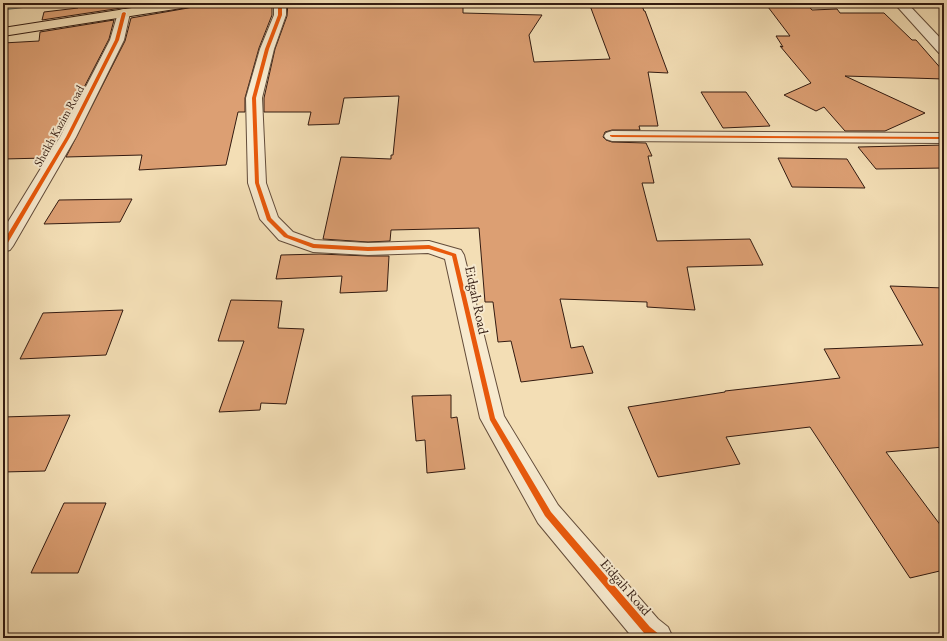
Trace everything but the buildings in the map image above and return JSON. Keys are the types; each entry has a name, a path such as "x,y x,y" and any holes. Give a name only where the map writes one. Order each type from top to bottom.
{"highway":[{"path":"3,32 188,3"}],"street":[{"name":"Eidgah Road","path":"280,3 280,15 267,48 254,98 257,183 269,219 286,236 313,246 368,249 429,247 454,255 492,418 548,514 647,630 657,638"},
{"path":"900,3 944,50"},
{"name":"Sheikh Kazim Road","path":"3,246 68,137 118,40 124,13"},
{"path":"612,136 944,138"}],"water":[{"path":"3,3 59,3 3,10"}],"cycle path":[{"path":"280,3 280,15 267,49 254,98 257,183 269,219 286,236 313,246 368,249 429,247 454,255 492,418 548,514 647,630 657,638"},
{"path":"3,246 68,137 117,40 124,13"},
{"path":"612,136 944,138"}]}
